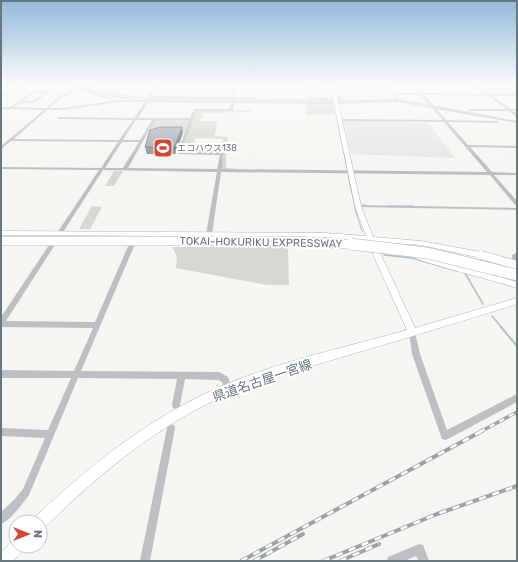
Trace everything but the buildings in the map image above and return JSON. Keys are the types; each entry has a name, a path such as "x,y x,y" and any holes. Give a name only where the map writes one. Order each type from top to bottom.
{"highway":[{"name":"TOKAI-HOKURIKU EXPRESSWAY","path":"1,234 283,236 357,239 404,244 517,262"},
{"name":"TOKAI-HOKURIKU EXPRESSWAY","path":"1,242 291,241 358,244 427,253 473,263 517,281"}],"main road":[{"path":"338,110 358,206 370,239 412,332"},
{"path":"1,234 299,234 387,239 421,243 517,262"},
{"path":"1,242 347,245 370,239"},
{"path":"397,240 408,252 431,261 517,281"},
{"path":"421,243 446,244 517,262"},
{"name":"県道名古屋一宮線","path":"48,515 87,480 129,446 164,422 204,400 291,368 517,301"}],"street":[{"path":"1,148 45,110"},
{"path":"1,324 141,110"},
{"path":"195,110 179,152 222,154 209,234"},
{"path":"437,110 517,204"},
{"path":"452,110 517,122"},
{"path":"472,110 517,117"},
{"path":"510,110 517,117"},
{"path":"59,118 192,119"},
{"path":"125,169 154,119"},
{"path":"340,120 517,122"},
{"path":"1,141 141,141"},
{"path":"466,146 517,147"},
{"path":"1,168 517,174"},
{"path":"358,206 517,209"},
{"path":"1,519 17,504 26,492 132,244"},
{"path":"517,262 517,281"},
{"path":"1,324 98,325"},
{"path":"412,332 416,354 445,436 517,398"},
{"path":"1,374 219,376 225,380 228,390"},
{"path":"176,405 182,376"},
{"path":"145,561 171,428"},
{"path":"1,432 51,434"},
{"path":"392,561 419,549 424,561"}],"shaded area":[{"path":"250,110 250,112 203,113 200,121 217,121 215,136 228,137 227,145 223,145 223,139 196,138 191,150 226,152 226,168 238,169 222,170 222,155 181,154 195,111"},
{"path":"306,110 334,110 334,114 307,115"},
{"path":"458,110 461,110 517,120"},
{"path":"154,119 190,119 187,132 147,137"},
{"path":"343,121 428,123 455,158 351,154"},
{"path":"114,171 123,171 114,186 105,186"},
{"path":"92,206 102,207 90,229 79,229"},
{"path":"275,246 288,248 289,285 267,285 176,268 177,257 172,247"}],"waterway":[{"path":"335,110 340,133"},
{"path":"341,137 347,168"},
{"path":"348,175 356,212 362,231"},
{"path":"363,204 367,206"},
{"path":"389,206 413,206"},
{"path":"384,255 412,258 457,271"},
{"path":"465,273 483,304"},
{"path":"492,316 502,328"},
{"path":"501,327 517,346"}],"railway":[{"path":"480,432 517,412"},
{"path":"241,561 482,431"},
{"path":"323,561 437,514 517,486"},
{"path":"254,561 303,534"},
{"path":"340,561 379,544"}],"place":[{"name":"エコハウス138","path":"163,148"}]}
